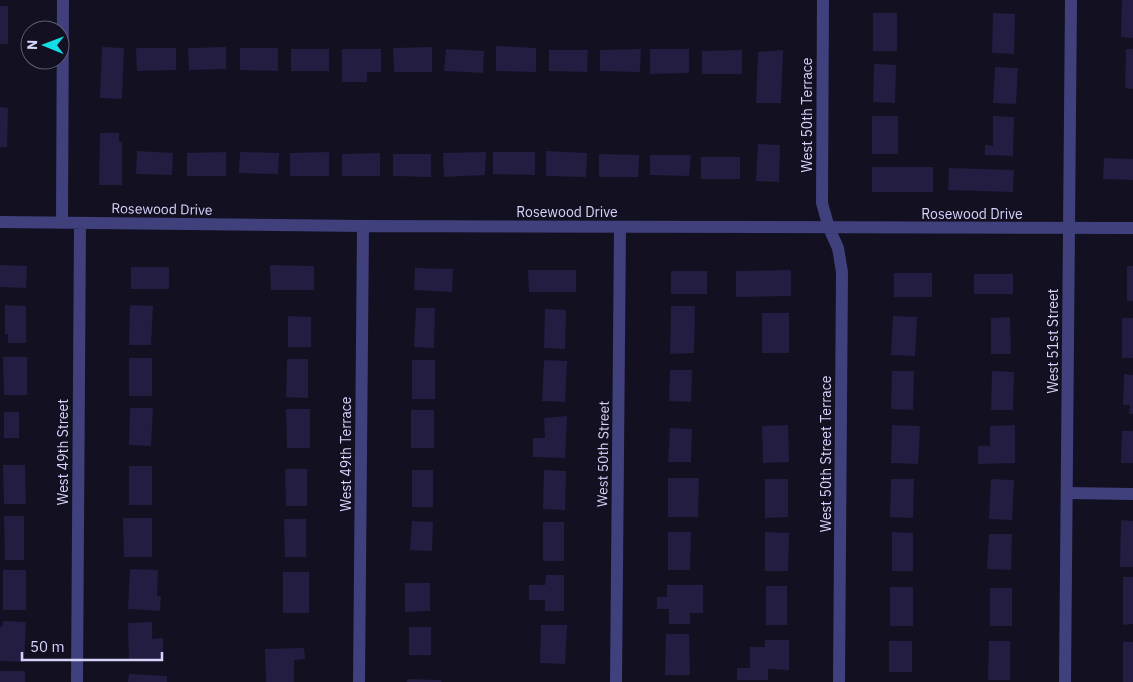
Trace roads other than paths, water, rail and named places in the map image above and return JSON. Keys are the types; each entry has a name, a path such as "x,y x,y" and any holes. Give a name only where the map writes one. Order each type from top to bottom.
{"street":[{"path":"62,0 62,222"},
{"name":"West 50th Terrace","path":"822,0 822,202 829,228"},
{"name":"West 51st Street","path":"1065,682 1071,0"},
{"name":"Rosewood Drive","path":"0,222 362,226 1133,228"},
{"name":"West 49th Street","path":"76,682 80,223"},
{"name":"West 49th Terrace","path":"359,682 362,226"},
{"name":"West 50th Street","path":"616,682 620,227"},
{"name":"West 50th Street Terrace","path":"829,228 838,248 842,272 839,682"},
{"path":"1067,493 1133,494"}]}
